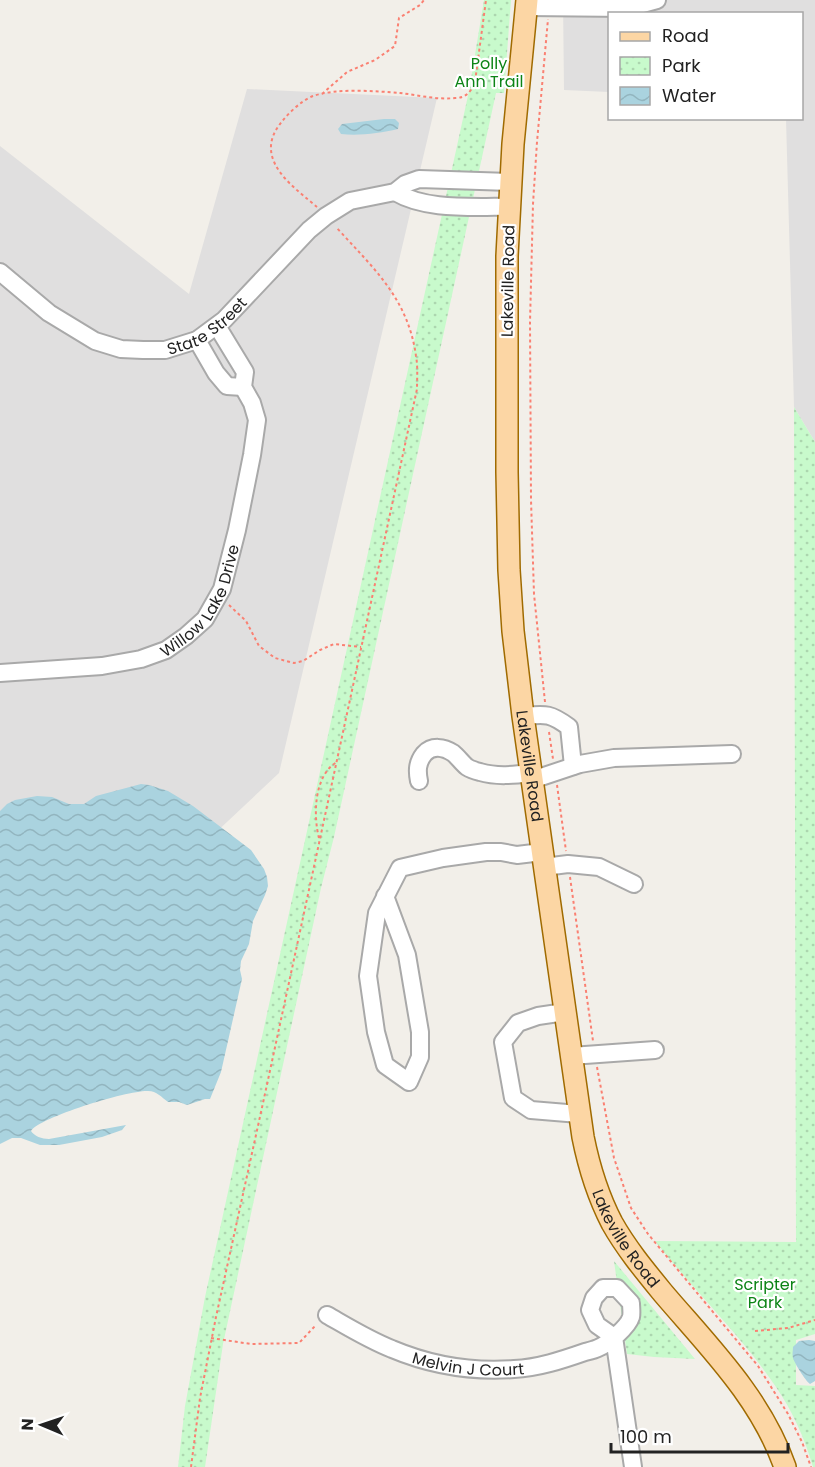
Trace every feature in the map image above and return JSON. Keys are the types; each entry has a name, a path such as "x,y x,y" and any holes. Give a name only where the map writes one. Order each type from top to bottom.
{"main road":[{"name":"Lakeville Road","path":"526,4 509,207 508,535 513,632 523,716 579,1114 590,1166 612,1224 642,1267 746,1392 768,1428 785,1467"}],"street":[{"path":"526,4 628,8 657,0"},
{"name":"State Street","path":"0,272 49,313 95,341 121,349 165,350 197,340 218,326 309,230 350,201 394,192 405,184 419,179 511,182"},
{"path":"394,192 405,198 435,205 509,207"},
{"name":"Willow Lake Drive","path":"0,673 102,666 141,659 166,650 205,619 222,589 237,530 257,420 252,403 243,387 245,372 218,326"},
{"path":"197,340 216,373 227,386 243,387"},
{"path":"523,716 547,714 569,728 573,766"},
{"path":"419,781 417,765 428,750 434,748 453,753 467,767 477,772 500,776 532,776 614,758 732,754"},
{"path":"385,896 407,955 420,1032 420,1057 409,1082 385,1065 376,1032 368,976 377,914 385,896 400,868 443,858 501,852 599,867 634,884"},
{"path":"565,1012 518,1023 503,1042 513,1098 531,1110 579,1114"},
{"path":"571,1056 655,1050"},
{"name":"Melvin J Court","path":"327,1315 390,1349 412,1357 476,1369 515,1369 550,1363 600,1347 614,1337 633,1467"}],"path":[{"path":"321,94 346,72 375,60 395,46 399,18 424,0"},
{"path":"192,1467 200,1398 212,1338 417,389 417,358 406,318 396,298 383,278 326,216 287,182 276,167 272,153 272,138 279,125 294,109 311,97 321,94 339,91 399,93 437,98 464,97 472,90 475,82 486,0"},
{"path":"217,597 235,609 246,621 259,646 275,658 294,663 303,661 334,644 361,647"},
{"path":"320,841 315,822 319,789 327,769 337,762"},
{"path":"212,1338 251,1344 299,1343 327,1315"},
{"path":"755,1331 788,1328 815,1320"}],"shaded area":[{"path":"563,0 815,0 815,442 794,407 786,120 803,120 803,12 608,12 608,92 564,90"},
{"path":"247,89 437,98 279,773 195,852 0,1052 0,146 189,294"}],"green space":[{"name":"Polly Ann Trail","path":"484,0 511,0 504,93 496,93 321,888 223,1344 205,1467 178,1467 185,1406 205,1297 469,91"},
{"name":"Scripter Park","path":"794,407 815,442 815,1334 796,1340 796,1385 815,1386 815,1467 813,1467 793,1416 776,1387 748,1349 655,1241 796,1242"},
{"path":"614,1261 695,1359 627,1354"}],"water":[{"path":"395,119 399,123 398,129 355,135 341,134 338,129 342,124"},
{"path":"141,784 168,791 193,806 251,850 267,877 268,886 253,921 249,944 241,961 242,979 221,1072 210,1099 187,1105 168,1102 151,1091 138,1092 67,1112 38,1125 31,1131 38,1137 49,1139 126,1125 122,1130 102,1137 59,1145 40,1145 21,1138 12,1138 0,1144 0,811 15,800 37,796 52,797 69,804 84,804 96,796"},
{"path":"799,1341 815,1341 815,1381 810,1384 798,1368 793,1355 793,1347"}]}
